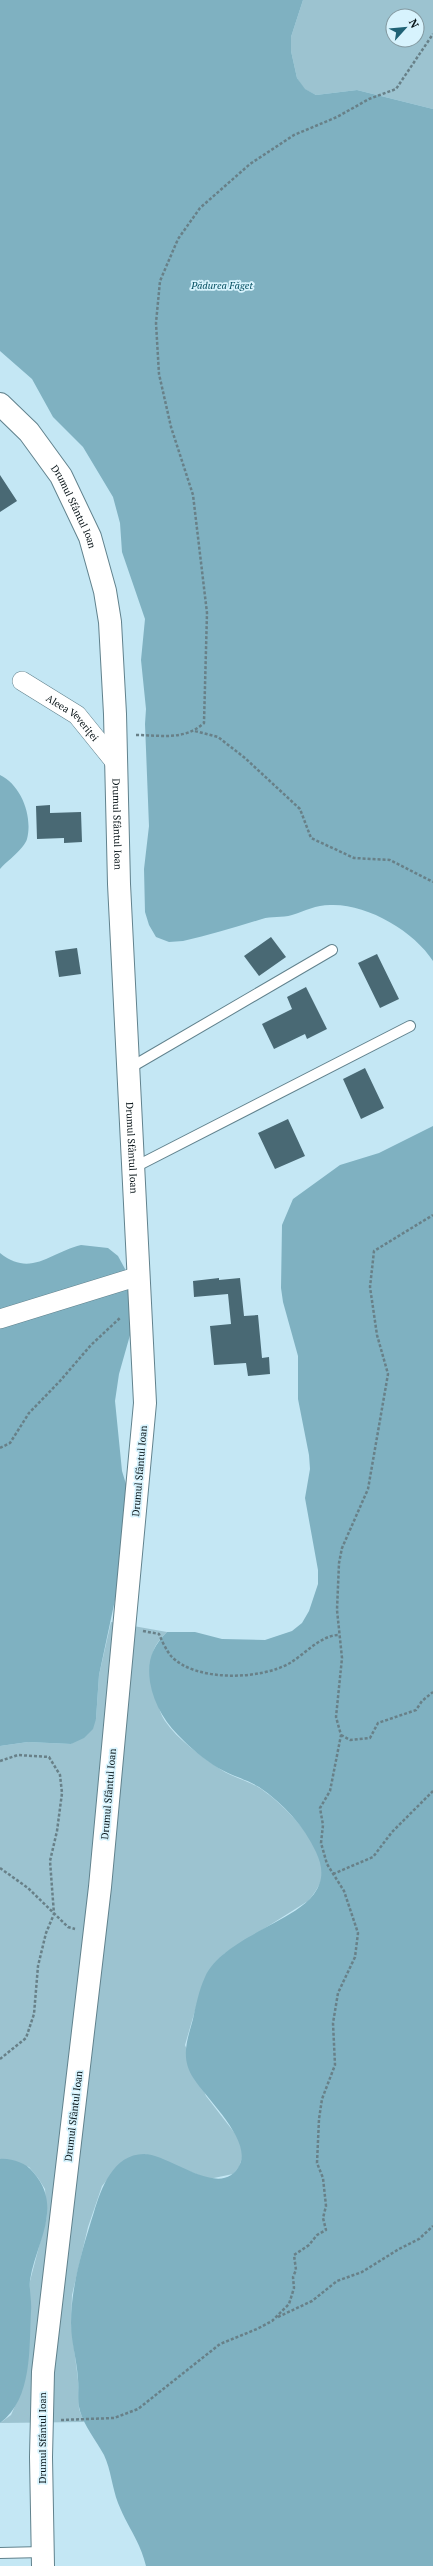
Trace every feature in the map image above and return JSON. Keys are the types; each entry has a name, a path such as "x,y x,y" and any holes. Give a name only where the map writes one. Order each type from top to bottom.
{"main road":[{"name":"Drumul Sfântul Ioan","path":"0,404 29,432 61,476 90,537 105,591 110,622 128,1069 145,1403 94,1936 43,2372 41,2420 43,2559"}],"street":[{"name":"Aleea Veveriței","path":"22,681 77,715 115,762"},
{"path":"0,1318 139,1276"}],"lane":[{"path":"128,1069 332,950"},
{"path":"133,1168 410,1026"},
{"path":"0,2552 43,2559"}],"path":[{"path":"115,736 177,737 195,731 204,723 207,613 193,495 171,427 159,374 156,323 160,281 178,239 200,208 250,164 294,135 336,117 369,99 396,89 433,34"},
{"path":"195,731 218,737 245,758 300,810 311,838 354,858 390,860 433,882"},
{"path":"272,2321 289,2304 294,2288 293,2277 296,2270 294,2255 309,2245 317,2235 326,2230 323,2218 326,2206 323,2178 317,2163 318,2119 322,2098 335,2064 334,2023 338,1993 355,1957 358,1943 358,1933 351,1907 327,1864 321,1843 322,1825 320,1808 330,1791 341,1735 336,1717 342,1658 339,1635 337,1579 342,1548 368,1489 388,1374 377,1335 370,1287 374,1251 433,1215"},
{"path":"0,1448 10,1443 29,1412 60,1381 91,1345 122,1316"},
{"path":"124,1627 159,1634 170,1655 182,1665 195,1670 237,1677 278,1670 304,1655 330,1635 339,1635"},
{"path":"341,1735 350,1740 370,1738 378,1723 416,1710 422,1701 433,1692"},
{"path":"0,1761 18,1755 49,1757 60,1775 62,1793 58,1831 50,1862 54,1914 46,1933 38,1966 34,2014 26,2038 0,2059"},
{"path":"333,1874 372,1857 396,1828 433,1791"},
{"path":"0,1868 28,1888 68,1927 94,1936"},
{"path":"41,2420 90,2421 114,2418 127,2414 148,2402 220,2344 258,2329 295,2307 312,2300 337,2281 362,2272 399,2249 419,2239 433,2226"}],"shaded area":[{"path":"303,0 433,0 433,109 357,90 316,95 304,89 297,78 291,51 291,37"},
{"path":"111,1622 167,1632 154,1649 152,1659 160,1712 165,1721 176,1735 198,1753 224,1772 258,1787 279,1803 290,1814 301,1826 318,1853 322,1866 322,1878 308,1901 224,1954 201,1990 185,2045 206,2096 240,2140 243,2155 239,2167 233,2174 209,2179 145,2154 119,2165 102,2186 88,2227 72,2295 71,2324 78,2380 79,2409 84,2422 0,2423 11,2415 22,2390 29,2350 30,2281 47,2216 45,2189 29,2167 0,2159 0,1746 28,1742 71,1744 96,1719 99,1675"}],"green space":[{"name":"Pădurea Făget","path":"0,0 303,0 291,37 291,51 297,78 305,89 316,95 357,90 433,109 433,961 414,939 388,921 359,909 344,906 320,906 292,915 265,918 213,934 183,941 169,942 156,937 149,925 145,912 144,869 149,826 145,724 146,709 141,660 145,619 122,552 120,523 113,497 83,447 53,417 32,379 0,351"},
{"path":"0,775 14,786 24,802 27,811 28,830 25,843 0,869"},
{"path":"433,1126 433,2566 146,2566 137,2541 118,2503 104,2455 84,2422 79,2407 77,2372 71,2323 75,2281 82,2253 100,2193 110,2174 116,2166 124,2160 133,2156 144,2154 155,2156 209,2178 221,2178 232,2174 240,2164 242,2154 234,2132 194,2079 187,2064 187,2042 199,1992 210,1968 217,1960 245,1939 301,1907 314,1894 320,1884 321,1879 320,1863 311,1842 306,1833 285,1808 259,1787 224,1771 208,1761 188,1745 167,1722 158,1707 152,1691 149,1674 150,1661 154,1649 167,1632 195,1632 222,1639 265,1640 292,1631 302,1623 309,1611 318,1584 318,1570 305,1498 310,1469 309,1455 298,1399 298,1356 283,1302 281,1288 282,1225 293,1199 340,1165 379,1153"},
{"path":"81,1245 108,1248 118,1256 131,1280 134,1321 119,1374 115,1401 122,1471 130,1497 119,1581 99,1675 96,1719 93,1729 84,1738 71,1744 28,1742 0,1746 0,1253 11,1260 22,1263 31,1263 41,1261 70,1248"},
{"path":"0,2159 9,2159 18,2162 33,2172 42,2185 46,2198 47,2212 42,2238 30,2280 30,2340 24,2387 11,2413 0,2423"}],"building":[{"path":"0,475 17,501 0,512"},
{"path":"50,805 50,813 81,812 82,842 64,843 64,838 37,839 36,806"},
{"path":"271,937 286,957 259,976 244,956"},
{"path":"77,948 81,974 59,977 55,951"},
{"path":"377,954 399,999 380,1008 358,963"},
{"path":"306,987 327,1029 307,1039 305,1034 274,1049 262,1024 292,1009 287,997"},
{"path":"365,1068 384,1108 361,1119 343,1079"},
{"path":"288,1119 305,1156 275,1169 258,1133"},
{"path":"219,1278 219,1280 240,1278 244,1316 258,1315 262,1358 269,1357 270,1374 248,1376 246,1363 214,1365 210,1326 231,1324 228,1294 194,1297 193,1281"}]}
